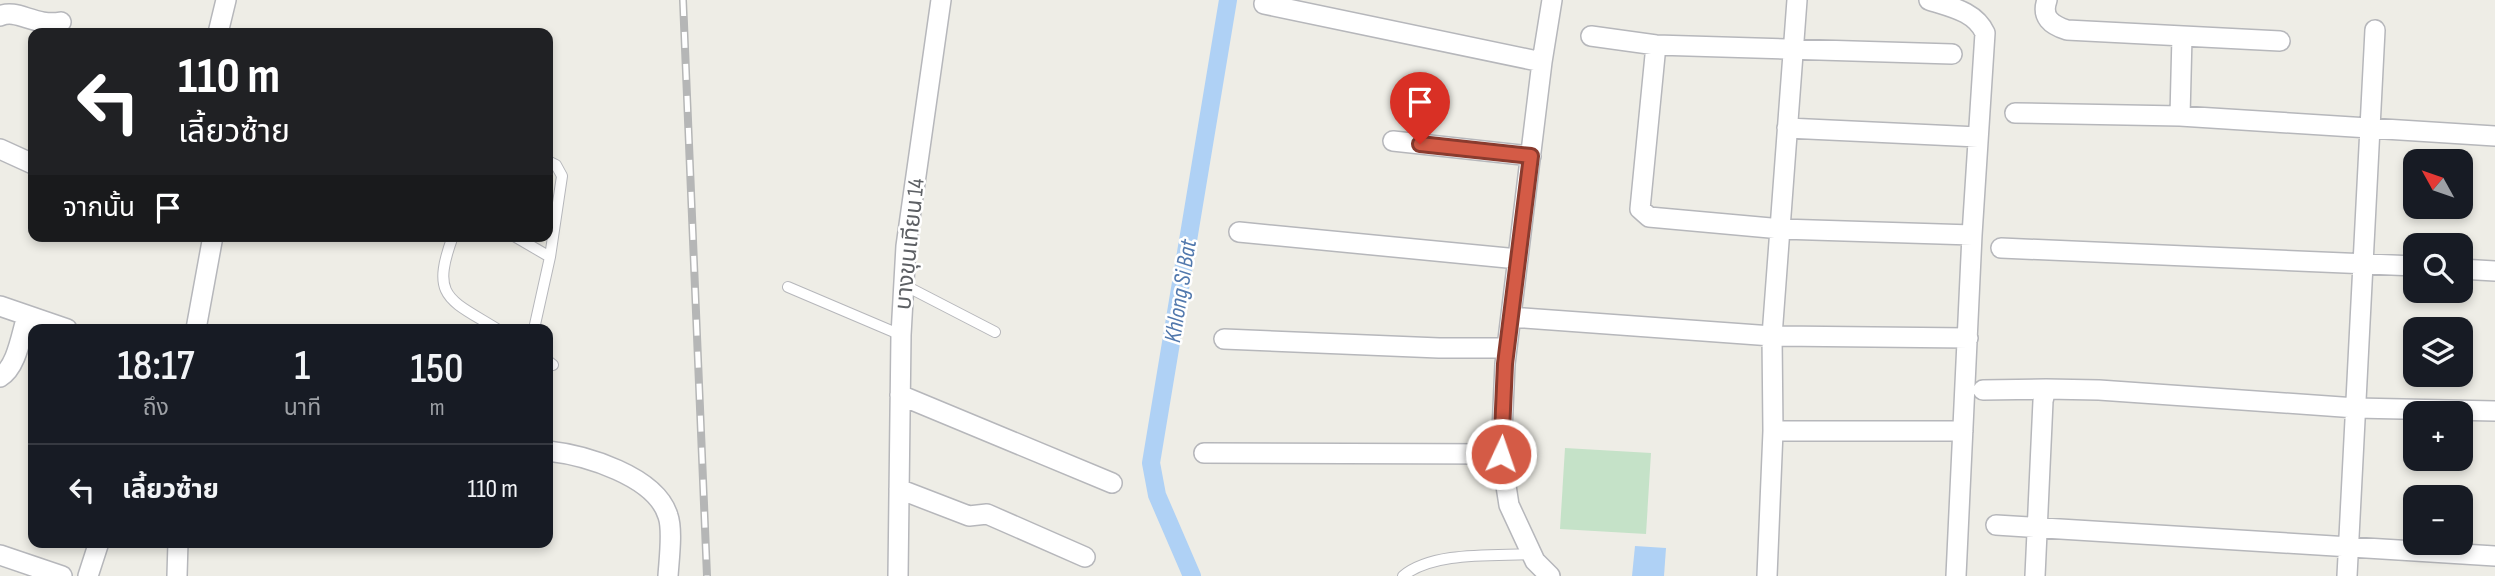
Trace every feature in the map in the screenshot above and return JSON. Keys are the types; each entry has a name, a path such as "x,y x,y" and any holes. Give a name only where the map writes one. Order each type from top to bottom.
{"street":[{"path":"219,28 226,0"},
{"name":"บางขุนเทียน 14","path":"898,576 903,285 940,0"},
{"path":"1550,576 1532,554 1509,505 1501,454 1507,348 1552,0"},
{"path":"1767,576 1773,431 1772,336 1797,0"},
{"path":"1929,0 1968,13 1981,24 1985,33 1972,235 1956,576"},
{"path":"2047,0 2046,18 2067,30 2280,41"},
{"path":"1264,4 1542,62"},
{"path":"0,16 13,13 49,25 61,22"},
{"path":"2347,576 2375,30"},
{"path":"1591,36 1656,45 1952,54"},
{"path":"2180,116 2182,36"},
{"path":"1656,45 1640,209 1649,218 1781,229 1972,235"},
{"path":"2015,113 2180,116 2495,136"},
{"path":"1787,128 1978,137"},
{"path":"1393,141 1531,156"},
{"path":"0,149 28,162"},
{"path":"1238,232 1518,260"},
{"path":"197,324 212,242"},
{"path":"2001,248 2403,265"},
{"path":"2473,270 2495,271"},
{"path":"0,306 52,324"},
{"path":"0,377 7,373 12,363 27,316"},
{"path":"1511,317 1772,336 1968,338"},
{"path":"1224,339 1439,348 1507,348"},
{"path":"2035,576 2043,401 2046,389"},
{"path":"1983,390 2099,390 2357,408 2495,411"},
{"path":"900,395 1112,482"},
{"path":"1773,431 1963,431"},
{"path":"553,452 590,459 613,468 641,483 660,501 669,517 668,576"},
{"path":"1204,453 1501,454"},
{"path":"899,489 969,516 987,514 1085,556"},
{"path":"1996,525 2495,556"},
{"path":"88,576 97,548"},
{"path":"177,576 178,548"},
{"path":"0,555 62,576"}],"lane":[{"path":"553,164 561,170 562,176 553,237"},
{"path":"452,242 442,283 446,294 489,324"},
{"path":"524,242 550,257"},
{"path":"535,324 552,242"},
{"path":"903,285 995,332"},
{"path":"788,287 901,335"},
{"path":"1402,576 1426,563 1446,559 1532,554"}],"green space":[{"path":"1565,448 1651,453 1646,534 1560,529"}],"water":[{"path":"1635,546 1666,548 1664,576 1632,576"}],"waterway":[{"name":"Khlong Si Bat","path":"1192,576 1157,495 1151,463 1228,0"}],"railway":[{"path":"683,0 707,576"}],"route":[{"path":"1420,144 1531,156 1505,364 1501,454"}]}
